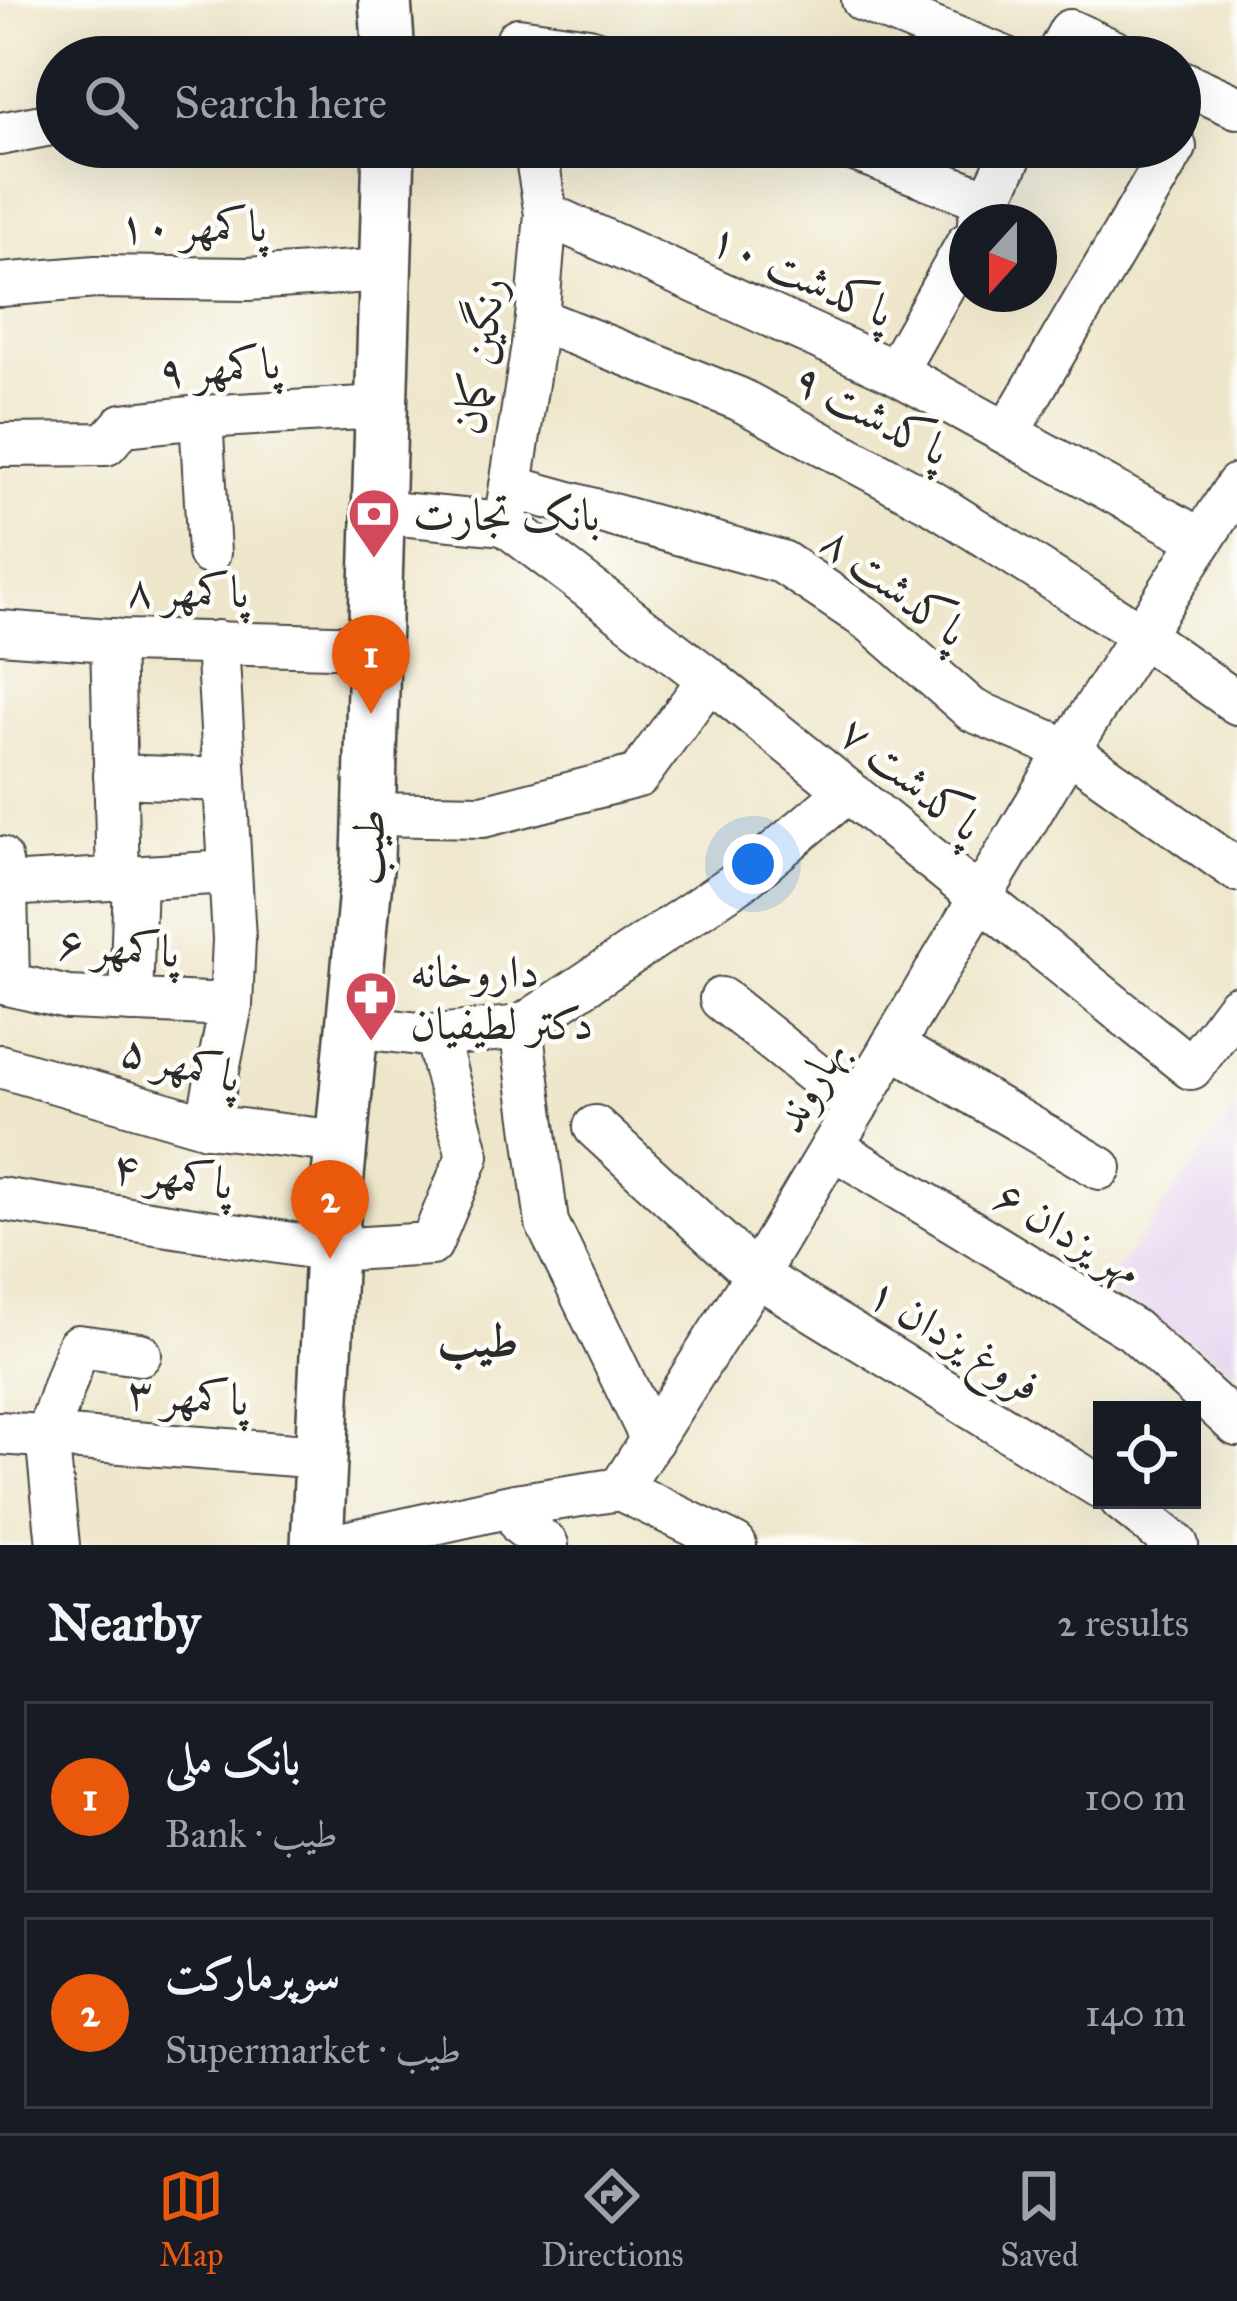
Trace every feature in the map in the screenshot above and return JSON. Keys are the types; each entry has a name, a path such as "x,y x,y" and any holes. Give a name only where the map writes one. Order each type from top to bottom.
{"main road":[{"path":"385,0 388,36"},
{"name":"طیب","path":"317,1545 331,1250 369,814 388,168"}],"street":[{"path":"863,0 951,36"},
{"path":"0,134 36,127"},
{"name":"رنگین کمان","path":"508,506 537,319 546,214 538,168"},
{"path":"892,168 968,204"},
{"path":"989,204 1005,168"},
{"path":"1008,432 1163,168"},
{"name":"پاکدشت ۱۰","path":"546,214 896,372 1202,539"},
{"name":"پاکمهر ۱۰","path":"0,285 96,277 248,279 386,270"},
{"path":"896,372 949,276"},
{"name":"پاکدشت ۹","path":"537,319 739,399 935,504 1140,634 1237,703"},
{"name":"پاکمهر ۹","path":"0,446 106,444 123,425 381,407"},
{"path":"201,417 209,553"},
{"name":"بهاروند","path":"620,1489 756,1275 1068,750 1237,485"},
{"path":"379,512 508,506"},
{"name":"پاکدشت ۷","path":"508,506 709,679 1191,1068 1237,1007"},
{"name":"پاکدشت ۸","path":"508,506 782,562 872,622 972,710 1068,750 1237,870"},
{"name":"پاکمهر ۸","path":"0,632 374,647"},
{"path":"112,640 131,1001"},
{"path":"207,1126 230,1005 234,939 217,641"},
{"path":"369,814 483,816 638,776 709,679"},
{"path":"116,776 225,780"},
{"path":"352,1026 436,1036 521,1027 747,876 848,791"},
{"path":"4,983 3,871 126,879 230,872"},
{"name":"پاکمهر ۶","path":"4,983 68,998 230,1005"},
{"path":"721,999 856,1107"},
{"path":"521,1027 547,1223 652,1440"},
{"name":"پاکمهر ۴","path":"0,1198 331,1250 430,1244 468,1156 436,1036"},
{"path":"892,1046 1100,1168"},
{"name":"پاکمهر ۵","path":"0,1066 207,1126 341,1142"},
{"name":"فروغ یزدان ۱","path":"596,1127 756,1275 1093,1482"},
{"name":"مهر یزدان ۶","path":"832,1147 1133,1330 1237,1426"},
{"path":"58,1545 46,1436 78,1346 140,1354"},
{"name":"پاکمهر ۳","path":"0,1433 321,1457"},
{"path":"336,1545 524,1530 620,1489 735,1545"},
{"path":"1132,1509 1177,1545"}],"shaded area":[{"path":"1237,1108 1237,1370 1103,1288"}],"place":[{"name":"بانک تجارت","path":"374,560"},
{"name":"بانک ملی","path":"371,714"},
{"name":"داروخانه دکتر لطیفیان","path":"371,1043"},
{"name":"سوپرمارکت","path":"330,1259"}],"district":[{"name":"طیب","path":"478,1339"}]}
